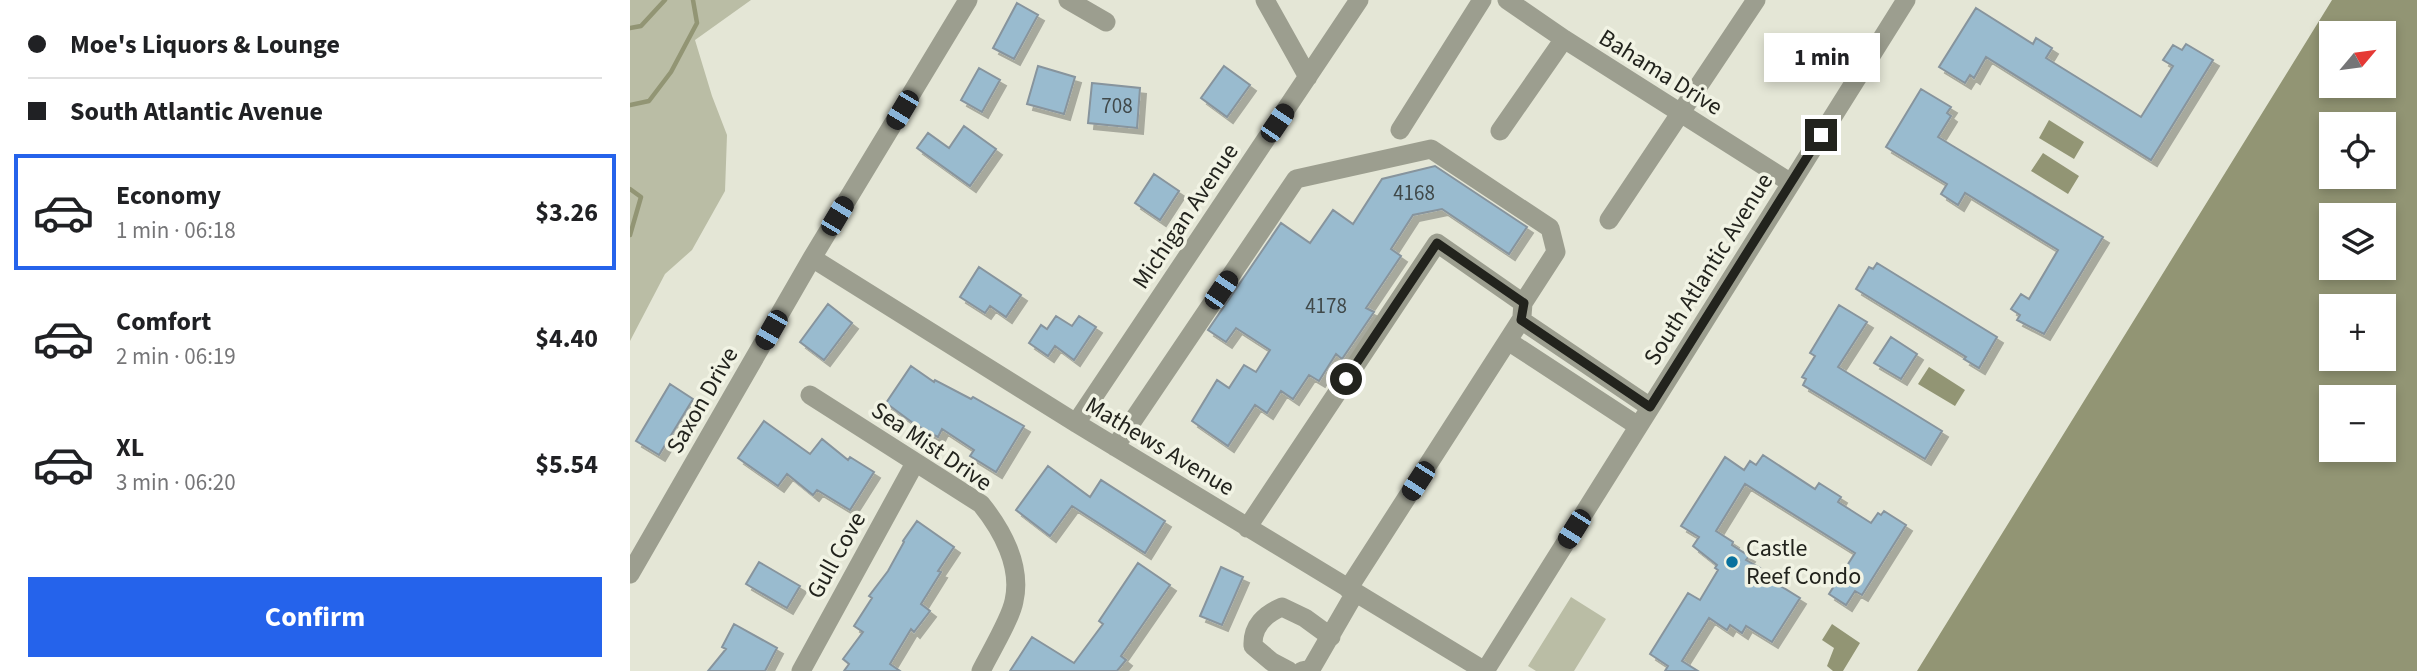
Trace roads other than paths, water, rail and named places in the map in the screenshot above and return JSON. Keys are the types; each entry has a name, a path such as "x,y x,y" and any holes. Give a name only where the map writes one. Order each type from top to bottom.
{"street":[{"name":"Saxon Drive","path":"630,574 812,258 968,0"},
{"path":"1068,0 1106,22"},
{"path":"1265,0 1308,77"},
{"name":"Michigan Avenue","path":"1076,424 1359,0"},
{"path":"1400,130 1482,0"},
{"name":"Bahama Drive","path":"1507,0 1791,183"},
{"path":"1609,220 1756,0"},
{"name":"South Atlantic Avenue","path":"1485,671 1906,0"},
{"path":"1500,131 1564,39"},
{"path":"1115,447 1296,179 1431,149 1550,228 1556,252 1508,341 1352,591 1331,636 1311,669 1302,671"},
{"path":"1247,527 1437,243 1522,312 1650,407"},
{"name":"Mathews Avenue","path":"812,258 1076,424 1485,671"},
{"path":"1508,341 1638,426"},
{"name":"Sea Mist Drive","path":"810,395 981,504 997,524 1010,551 1015,582 1014,602 981,671"},
{"name":"Gull Cove","path":"801,671 915,463"},
{"path":"1289,671 1272,662 1253,646 1252,635 1267,613 1282,607 1305,618 1331,636"}],"waterway":[{"path":"630,28 641,26 665,0"},
{"path":"630,105 649,101 671,72 697,23 693,0"},
{"path":"630,189 641,197 630,235"}],"place":[{"name":"Castle Reef Condo","path":"1732,562"}]}
